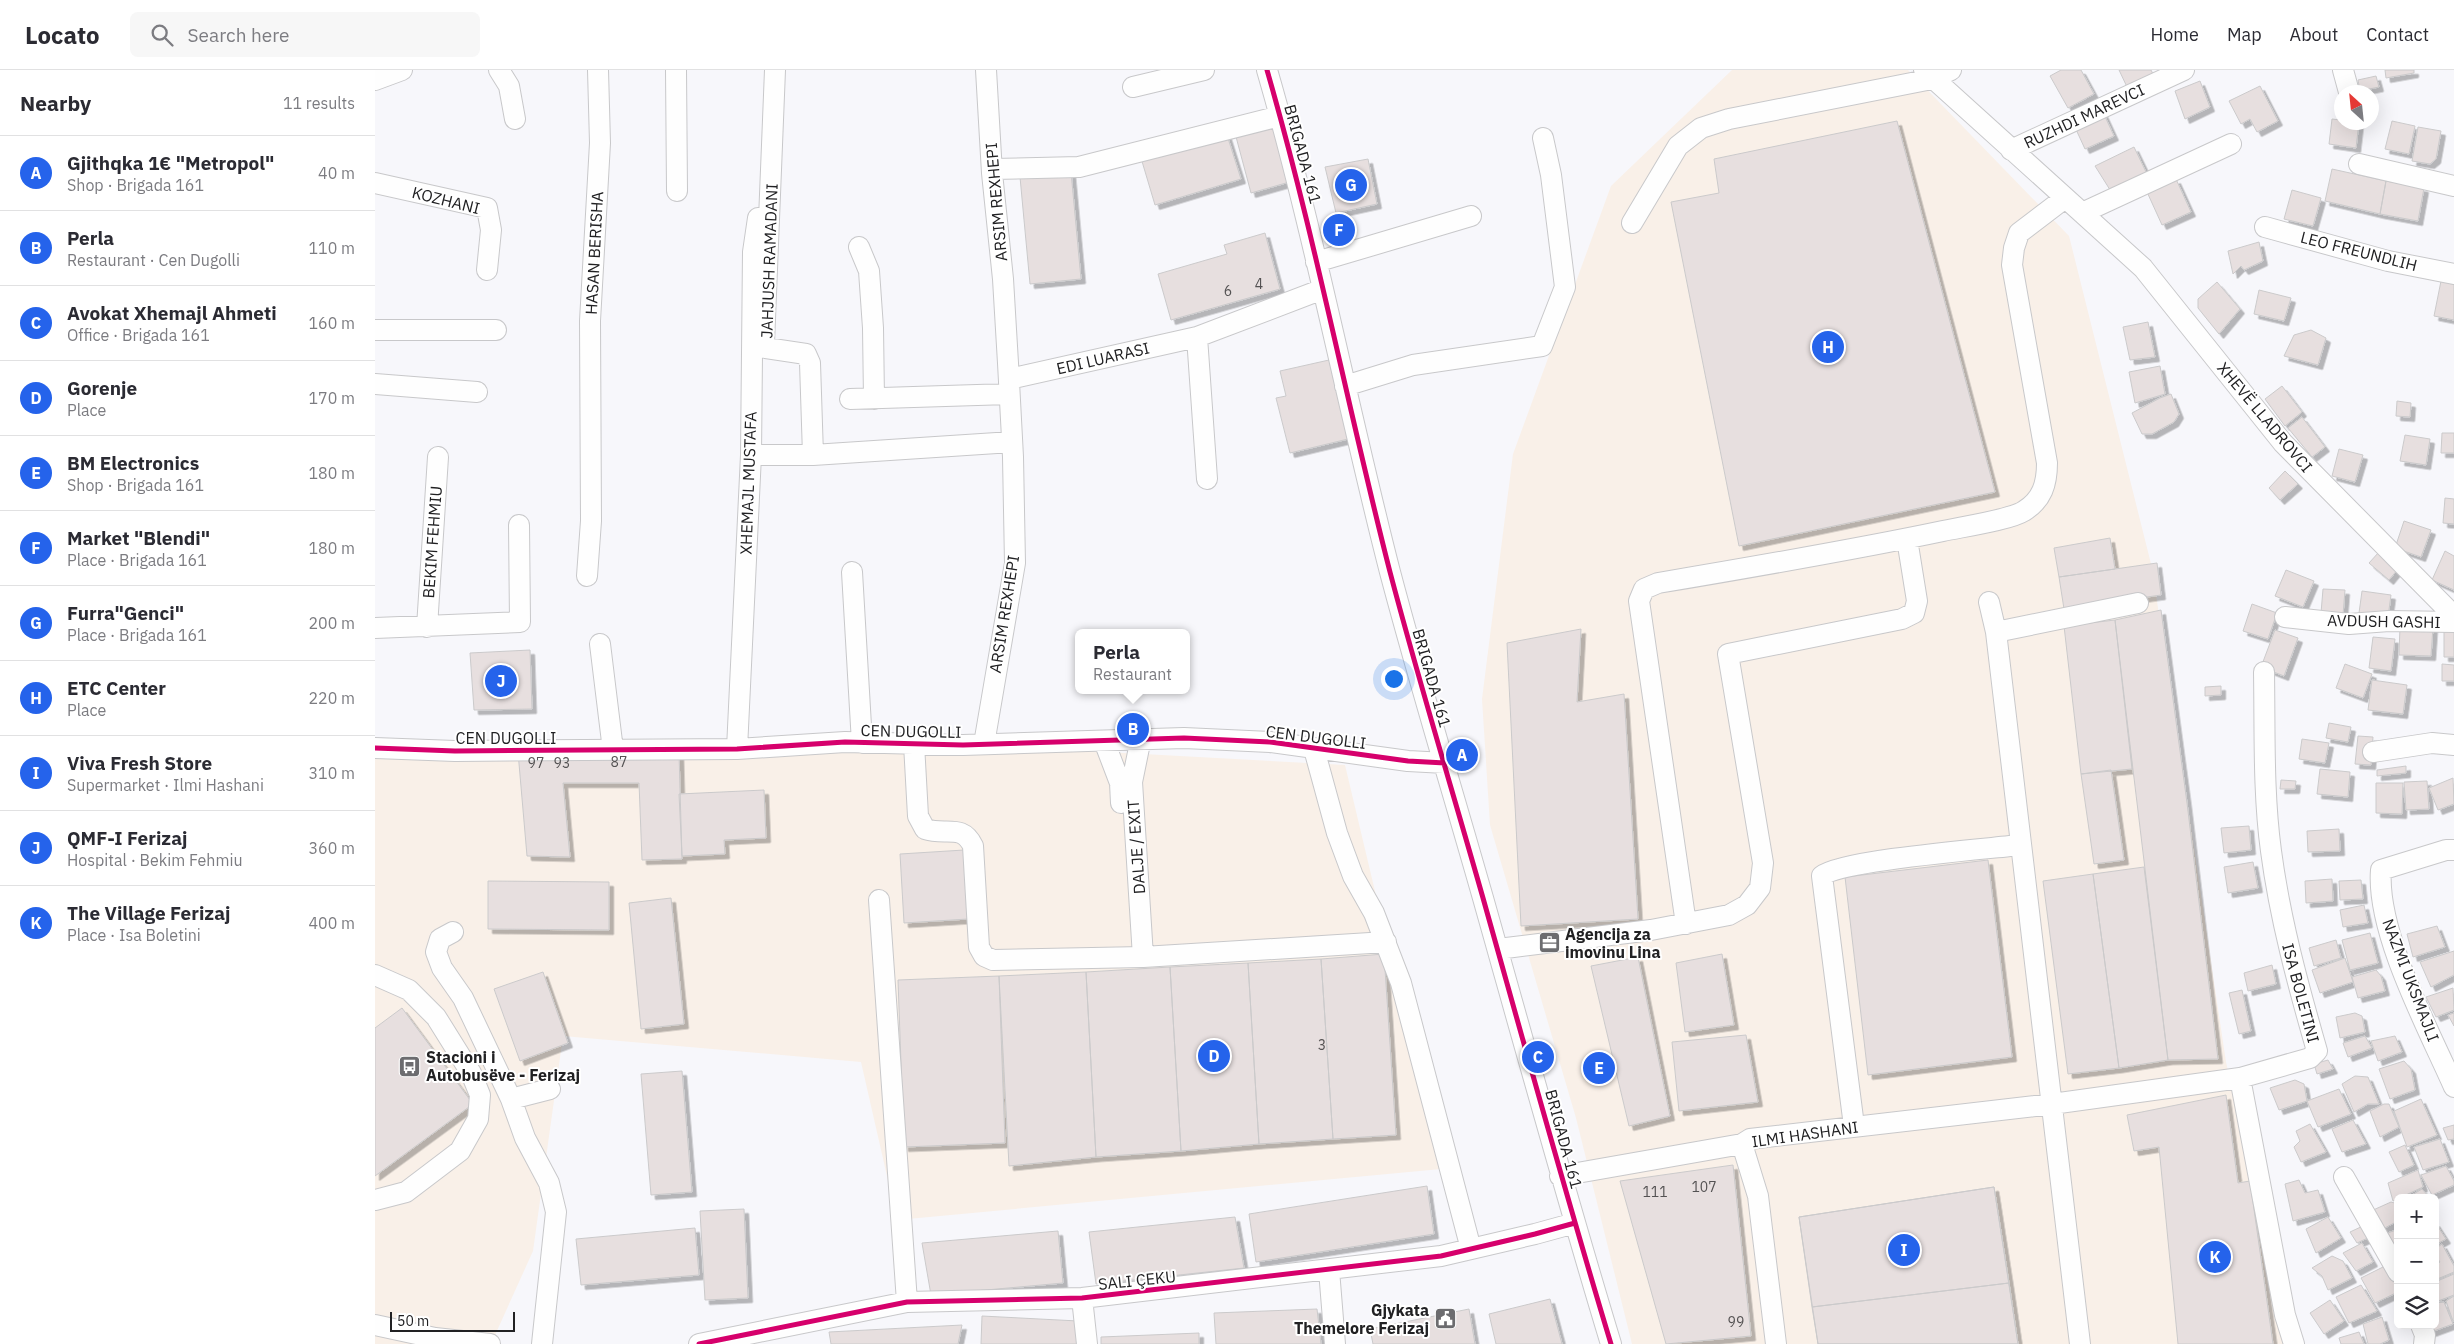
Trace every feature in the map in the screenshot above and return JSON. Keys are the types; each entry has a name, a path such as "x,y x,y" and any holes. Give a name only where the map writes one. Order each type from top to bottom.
{"street":[{"path":"375,80 402,70"},
{"path":"499,70 509,86 515,120"},
{"name":"HASAN BERISHA","path":"587,576 591,521 590,321 600,143 598,70"},
{"path":"676,70 677,191"},
{"name":"JAHJUSH RAMADANI","path":"775,70 765,344 766,348 806,354 810,363 813,455"},
{"name":"ARSIM REXHEPI","path":"984,744 1015,563 1012,442 1003,279 992,169 986,70"},
{"path":"1133,87 1204,70"},
{"name":"BRIGADA 161","path":"1267,70 1294,166 1393,582 1427,708 1445,763 1560,1176 1611,1344"},
{"path":"1632,223 1678,146 1701,128 1729,119 1951,70"},
{"name":"RUZHDI MAREVCI","path":"2011,150 2184,70"},
{"path":"2343,70 2347,85"},
{"name":"XHEVË LLADROVCI","path":"1928,75 2143,268 2283,443 2370,534 2454,616"},
{"path":"992,169 1079,167 1280,116"},
{"path":"1345,386 1413,365 1542,346 1565,288 1551,175 1543,138"},
{"path":"2082,212 2231,144"},
{"path":"2359,164 2454,186"},
{"name":"KOZHANI","path":"375,183 487,208 491,230 487,270"},
{"path":"1686,924 1639,601 1644,589 1658,583 1907,539 2022,512 2036,502 2047,483 2047,463 2012,265 2013,248 2019,233 2065,198"},
{"path":"1317,262 1471,216"},
{"name":"XHEMAJL MUSTAFA","path":"737,749 751,454 753,252 758,218"},
{"name":"LEO FREUNDLIH","path":"2265,227 2388,260 2454,274"},
{"path":"859,247 869,271 873,328 874,399"},
{"name":"EDI LUARASI","path":"1009,386 1197,337 1323,289"},
{"path":"375,330 496,330"},
{"path":"1197,337 1207,479"},
{"path":"375,384 477,392"},
{"path":"850,400 1009,386"},
{"path":"751,454 813,455 1012,442"},
{"name":"BEKIM FEHMIU","path":"427,627 438,456"},
{"path":"375,628 520,622 519,525"},
{"path":"1497,949 1686,924 1729,915 1747,905 1760,888 1763,863 1728,654 1901,619 1915,613 1917,601 1907,539"},
{"path":"852,572 862,743"},
{"path":"1989,602 1996,632 2080,1344"},
{"path":"1996,632 2138,604"},
{"name":"AVDUSH GASHI","path":"2285,617 2349,624 2389,621 2454,622"},
{"path":"600,644 613,750"},
{"name":"ISA BOLETINI","path":"2240,1078 2310,1058 2317,1051 2289,951 2271,850 2265,781 2264,672"},
{"name":"CEN DUGOLLI","path":"375,748 455,751 737,749 862,743 984,744 1141,738 1271,742 1314,749 1445,763"},
{"name":"DALJE / EXIT","path":"1136,957 1132,782 1141,738"},
{"path":"1104,740 1120,783 1136,957"},
{"path":"2373,752 2432,743 2454,745"},
{"path":"914,744 918,816 925,829 936,833 962,831 969,836 973,846 979,948 984,956 993,960 1136,957 1386,942"},
{"path":"1314,749 1337,833 1353,876 1375,913 1401,984 1471,1249"},
{"path":"1854,1126 1822,876 1827,872 1857,865 2021,845"},
{"name":"NAZMI UKSMAJLI","path":"2454,850 2447,850 2381,870 2380,889 2389,933 2454,1086"},
{"path":"879,900 907,1302"},
{"path":"453,932 440,939 436,952 442,968 463,998 511,1099 525,1138 549,1183 556,1212 543,1344"},
{"path":"375,975 409,990 436,1017 471,1073 480,1095 478,1119 460,1151 406,1192 375,1200"},
{"path":"2240,1078 2285,1315 2293,1344"},
{"name":"ILMI HASHANI","path":"1560,1176 1742,1144 1750,1139 2052,1104 2240,1078"},
{"path":"511,1099 550,1089"},
{"path":"1742,1144 1758,1196 1776,1344"},
{"path":"2344,1177 2394,1265"},
{"name":"SALI ÇEKU","path":"699,1344 907,1302 1082,1298 1441,1256 1575,1223"},
{"path":"1329,1270 1335,1344"},
{"path":"1082,1298 1087,1344"},
{"path":"375,1325 435,1338 490,1344"},
{"path":"2423,1329 2425,1335 2424,1344"}],"shaded area":[{"path":"1732,70 1908,70 2069,236 2152,568 2226,1062 2288,1344 1632,1344 1576,1118 1490,825 1482,699 1513,454 1611,186"},
{"path":"375,749 749,754 1051,749 1345,765 1441,1169 897,1220 861,1062 563,1036 533,1251 491,1344 375,1344"}],"building":[{"path":"2061,70 2081,70 2094,94 2068,108 2050,76"},
{"path":"2119,70 2151,70 2154,76 2128,89"},
{"path":"2385,70 2414,70 2414,73 2386,78"},
{"path":"2376,76 2378,85 2359,85 2358,80"},
{"path":"2200,81 2210,107 2185,119 2175,91"},
{"path":"2260,86 2278,121 2257,132 2250,119 2241,124 2229,101"},
{"path":"2102,110 2114,136 2085,149 2073,123"},
{"path":"2332,119 2334,119 2334,130 2358,130 2356,148 2329,144"},
{"path":"1276,121 1293,181 1251,193 1235,133"},
{"path":"1897,121 1995,492 1739,546 1671,202 1719,193 1714,159"},
{"path":"2392,121 2415,126 2409,154 2385,149"},
{"path":"2418,127 2441,131 2436,159 2430,164 2412,161"},
{"path":"1226,132 1241,179 1155,205 1141,158"},
{"path":"2134,147 2147,174 2112,193 2095,166"},
{"path":"1368,159 1377,204 1336,213 1325,167"},
{"path":"2332,169 2386,181 2380,214 2325,201"},
{"path":"1071,172 1081,279 1030,284 1020,177"},
{"path":"2176,179 2191,212 2162,225 2147,192"},
{"path":"2386,181 2424,188 2418,221 2380,214"},
{"path":"2292,190 2321,198 2313,226 2284,219"},
{"path":"1345,213 1350,245 1334,246 1329,216"},
{"path":"1265,233 1280,289 1171,320 1158,274 1227,254 1224,245"},
{"path":"2259,242 2263,261 2244,270 2241,266 2233,274 2228,251"},
{"path":"2442,276 2454,279 2454,320 2434,316"},
{"path":"2217,282 2240,309 2219,334 2198,308 2198,299"},
{"path":"2259,290 2291,298 2284,321 2254,314"},
{"path":"2148,322 2155,357 2130,360 2123,327"},
{"path":"2311,330 2326,338 2318,365 2284,356 2294,335"},
{"path":"1329,360 1348,439 1290,453 1276,398 1286,396 1280,371"},
{"path":"2160,366 2165,394 2135,403 2129,372"},
{"path":"2282,386 2302,412 2285,426 2265,399"},
{"path":"2171,394 2179,414 2174,422 2152,434 2142,434 2132,413"},
{"path":"2397,401 2411,403 2410,417 2396,416"},
{"path":"2302,417 2325,447 2312,457 2288,428"},
{"path":"2442,433 2454,433 2454,453 2441,453"},
{"path":"2405,435 2430,439 2426,465 2400,461"},
{"path":"2339,449 2363,455 2355,482 2332,476"},
{"path":"2285,471 2298,484 2280,500 2269,488"},
{"path":"2445,498 2454,499 2454,524 2443,523"},
{"path":"2404,521 2431,530 2421,557 2395,548"},
{"path":"2110,538 2115,569 2059,577 2054,548"},
{"path":"2445,551 2454,556 2454,590 2432,580"},
{"path":"2379,552 2398,569 2389,580 2369,563"},
{"path":"2157,563 2161,595 2064,609 2059,577"},
{"path":"2286,570 2314,581 2303,607 2275,596"},
{"path":"2323,589 2345,590 2343,615 2321,613"},
{"path":"2362,591 2391,595 2388,617 2359,613"},
{"path":"2252,604 2277,613 2268,639 2243,631"},
{"path":"2161,610 2218,1059 2168,1060 2115,620"},
{"path":"2115,620 2132,769 2081,774 2064,626"},
{"path":"2400,626 2433,627 2431,656 2399,655"},
{"path":"1581,629 1577,702 1624,694 1638,919 1521,926 1507,643"},
{"path":"2444,629 2454,629 2454,657 2444,657"},
{"path":"2275,630 2298,638 2284,676 2261,667"},
{"path":"2373,637 2395,639 2391,671 2369,668"},
{"path":"530,650 532,709 474,710 470,653"},
{"path":"2345,664 2372,674 2363,698 2336,688"},
{"path":"2442,664 2454,665 2454,681 2442,681"},
{"path":"2372,680 2407,685 2403,714 2368,710"},
{"path":"2221,686 2221,695 2205,696 2205,687"},
{"path":"2329,723 2351,727 2348,742 2326,738"},
{"path":"2358,736 2373,737 2371,765 2355,764"},
{"path":"2302,739 2329,743 2325,763 2299,759"},
{"path":"518,752 679,753 682,859 642,860 639,783 563,783 570,857 527,856"},
{"path":"2406,766 2406,773 2377,776 2377,770"},
{"path":"2320,769 2350,772 2348,797 2317,794"},
{"path":"2111,770 2124,860 2094,864 2081,774"},
{"path":"2453,778 2454,804 2438,810 2429,788"},
{"path":"2281,780 2296,781 2295,789 2280,789"},
{"path":"2427,781 2429,809 2406,810 2404,782"},
{"path":"2376,783 2403,783 2402,814 2376,813"},
{"path":"764,790 766,838 724,840 725,854 682,856 679,794"},
{"path":"2249,826 2251,850 2224,853 2221,828"},
{"path":"2339,829 2340,851 2308,852 2307,831"},
{"path":"964,850 968,919 904,923 900,854"},
{"path":"1988,860 2012,1057 1868,1075 1845,877"},
{"path":"2253,862 2258,888 2228,893 2224,867"},
{"path":"2144,867 2168,1060 2119,1068 2093,874"},
{"path":"2093,874 2119,1068 2068,1074 2043,881"},
{"path":"2332,879 2333,901 2306,903 2305,881"},
{"path":"2361,880 2363,899 2340,900 2339,881"},
{"path":"488,881 609,882 609,930 488,929"},
{"path":"671,898 684,1024 641,1029 629,903"},
{"path":"2364,905 2368,923 2343,927 2340,910"},
{"path":"2437,926 2445,947 2413,957 2407,934"},
{"path":"2370,933 2378,963 2350,970 2342,940"},
{"path":"2336,940 2341,958 2314,966 2309,948"},
{"path":"2454,951 2454,975 2431,987 2420,962"},
{"path":"1384,954 1396,1135 1333,1139 1321,959"},
{"path":"1722,954 1734,1025 1685,1032 1676,963"},
{"path":"1638,957 1670,1116 1629,1126 1591,966"},
{"path":"2345,958 2353,982 2320,993 2312,970"},
{"path":"1321,959 1333,1139 1259,1144 1248,963"},
{"path":"1248,963 1259,1144 1181,1151 1170,967"},
{"path":"2272,965 2276,984 2248,991 2244,973"},
{"path":"1170,967 1181,1151 1096,1157 1086,972"},
{"path":"2376,970 2381,976 2385,991 2358,998 2352,977"},
{"path":"543,972 568,1043 520,1061 494,989"},
{"path":"1086,972 1096,1157 1009,1166 999,976"},
{"path":"999,976 1005,1143 904,1147 898,980"},
{"path":"2453,988 2454,1010 2436,1017 2426,997"},
{"path":"2242,990 2251,1031 2239,1034 2229,993"},
{"name":"Stacioni i Autobusëve - Ferizaj","path":"402,1008 473,1104 375,1176 375,1028"},
{"path":"2355,1013 2362,1016 2365,1032 2340,1038 2336,1017"},
{"path":"2454,1013 2454,1026 2448,1015"},
{"path":"1746,1035 1758,1102 1679,1111 1672,1042"},
{"path":"2365,1036 2372,1048 2348,1057 2343,1043"},
{"path":"2395,1036 2402,1052 2378,1061 2371,1041"},
{"path":"2328,1060 2333,1069 2317,1074 2314,1064"},
{"path":"2404,1061 2411,1069 2415,1090 2390,1099 2379,1069"},
{"path":"682,1071 692,1192 651,1195 641,1074"},
{"path":"2355,1076 2368,1077 2379,1104 2368,1104 2354,1112 2342,1084"},
{"path":"2295,1080 2304,1084 2307,1101 2279,1110 2270,1088"},
{"path":"2339,1089 2351,1114 2318,1127 2307,1101"},
{"path":"2226,1095 2238,1183 2250,1181 2273,1344 2178,1344 2159,1147 2134,1151 2127,1115"},
{"path":"2421,1099 2437,1135 2407,1147 2394,1111"},
{"path":"2384,1104 2389,1104 2399,1127 2380,1137 2370,1111"},
{"path":"2353,1120 2366,1144 2342,1152 2332,1129"},
{"path":"2310,1124 2326,1152 2301,1162 2294,1147 2300,1141 2296,1131"},
{"path":"2454,1125 2454,1139 2448,1140 2443,1128"},
{"path":"2440,1139 2449,1162 2423,1170 2414,1147"},
{"path":"2405,1145 2414,1165 2399,1172 2389,1152"},
{"path":"1733,1165 1751,1336 1666,1344 1620,1181"},
{"path":"2446,1166 2454,1181 2454,1185 2431,1194 2421,1175"},
{"path":"2418,1170 2423,1187 2408,1194 2394,1194 2393,1201 2388,1183"},
{"path":"2299,1180 2305,1193 2318,1190 2325,1212 2293,1221 2285,1184"},
{"path":"1427,1186 1434,1234 1256,1262 1249,1214"},
{"path":"1994,1187 2018,1344 1818,1344 1799,1217"},
{"path":"1994,1187 2009,1283 1812,1307 1799,1217"},
{"path":"2422,1189 2426,1194 2414,1194"},
{"path":"2391,1202 2394,1203 2394,1223 2381,1230 2371,1211"},
{"path":"744,1209 748,1298 705,1300 700,1211"},
{"path":"1235,1217 1244,1268 1096,1284 1089,1232"},
{"path":"2328,1217 2341,1238 2316,1253 2306,1229"},
{"path":"2365,1225 2372,1236 2357,1243 2350,1232"},
{"path":"695,1228 699,1275 581,1285 576,1239"},
{"path":"2439,1228 2446,1239 2439,1243"},
{"path":"1058,1231 1063,1283 931,1295 922,1243"},
{"path":"2394,1231 2394,1246 2390,1248 2382,1235"},
{"path":"2362,1243 2373,1262 2356,1271 2343,1253"},
{"path":"2442,1244 2454,1266 2454,1272 2439,1278 2440,1262 2439,1246"},
{"path":"2332,1256 2343,1261 2352,1278 2328,1290 2322,1276 2312,1268"},
{"path":"2389,1264 2394,1275 2394,1294 2375,1303 2361,1278"},
{"path":"2454,1274 2454,1295 2439,1301 2439,1280"},
{"path":"2009,1283 2018,1344 1818,1344 1812,1307"},
{"path":"2361,1285 2377,1311 2349,1323 2336,1297"},
{"path":"2454,1296 2454,1321 2453,1321 2446,1301"},
{"path":"1550,1299 1562,1344 1496,1344 1489,1314"},
{"path":"2330,1300 2344,1321 2324,1334 2310,1313"},
{"path":"2444,1302 2453,1324 2431,1332 2430,1329 2439,1329 2439,1303"},
{"path":"1317,1309 1321,1344 1216,1344 1214,1313"},
{"name":"Gjykata Themelore Ferizaj","path":"1469,1309 1475,1344 1373,1344 1370,1329"},
{"path":"982,1316 1078,1321 1077,1344 981,1344"},
{"path":"2382,1317 2389,1340 2380,1344 2368,1344 2363,1324"},
{"path":"962,1325 958,1344 831,1344 829,1332"},
{"path":"2359,1332 2364,1344 2341,1344 2339,1338"},
{"path":"1199,1333 1199,1344 1101,1344 1101,1337"}],"cycle path":[{"path":"1267,70 1316,258 1374,509 1401,613 1611,1344"},
{"path":"375,748 455,751 737,749 845,742 963,745 1184,738 1270,742 1408,761 1445,763"},
{"path":"699,1344 907,1302 1082,1298 1441,1256 1575,1223"}],"place":[{"name":"Furra\"Genci\"","path":"1351,185"},
{"name":"Market \"Blendi\"","path":"1339,230"},
{"name":"ETC Center","path":"1828,347"},
{"name":"QMF-I Ferizaj","path":"501,681"},
{"name":"Perla","path":"1133,729"},
{"name":"Gjithqka 1€ \"Metropol\"","path":"1462,755"},
{"name":"Agencija za imovinu Lina","path":"1549,943"},
{"name":"Gorenje","path":"1214,1056"},
{"name":"Avokat Xhemajl Ahmeti","path":"1538,1057"},
{"name":"Stacioni i Autobusëve - Ferizaj","path":"410,1066"},
{"name":"BM Electronics","path":"1599,1068"},
{"name":"Viva Fresh Store","path":"1904,1250"},
{"name":"The Village Ferizaj","path":"2215,1257"},
{"name":"Gjykata Themelore Ferizaj","path":"1445,1319"}]}
